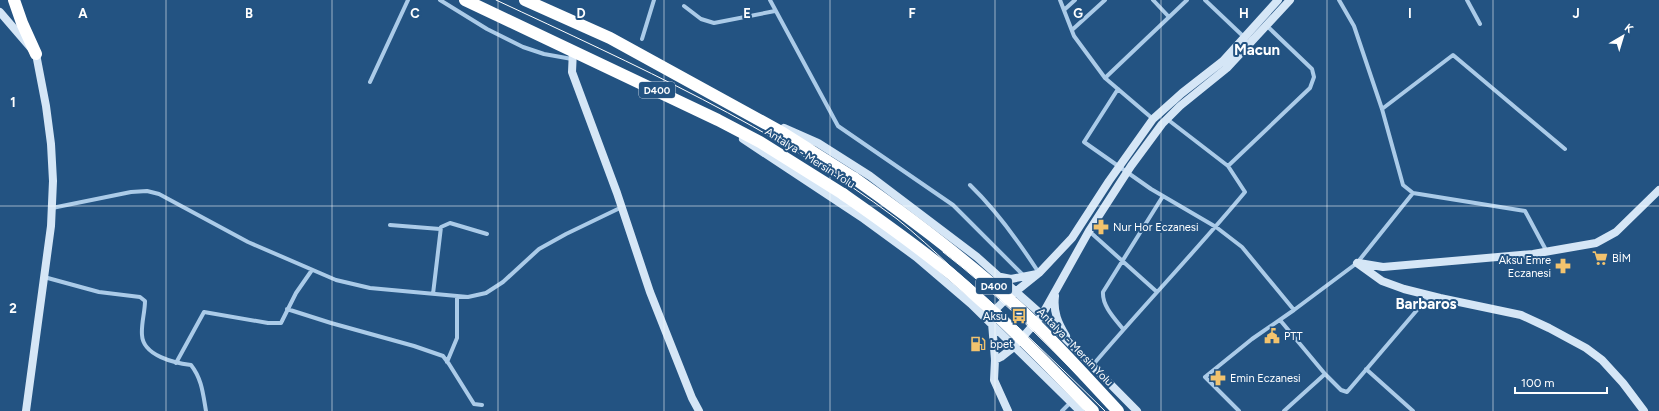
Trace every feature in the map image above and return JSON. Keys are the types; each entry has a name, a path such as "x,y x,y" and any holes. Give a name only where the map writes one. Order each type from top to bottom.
{"highway":[{"path":"14,0 22,23 36,54"},
{"name":"Antalya - Mersin Yolu","path":"465,0 573,55 671,97 760,142 843,194 918,248 950,274 1034,350 1094,411"},
{"name":"Antalya - Mersin Yolu","path":"525,0 610,38 745,111 783,132 854,178 928,232 1006,296 1040,329 1118,411"}],"street":[{"path":"370,82 408,0"},
{"path":"440,0 457,9 469,19 523,47 544,54 573,55 572,72 622,207 650,292 692,398 699,411"},
{"path":"642,39 654,0"},
{"path":"770,0 838,126 953,205 1025,277"},
{"path":"1060,0 1074,36 1105,78 1153,119"},
{"path":"1064,10 1074,0"},
{"path":"1072,30 1105,0"},
{"path":"1153,0 1169,17"},
{"path":"1105,78 1187,0"},
{"path":"1205,0 1245,37"},
{"path":"1007,410 994,380 992,323 996,309 1016,290 1039,273 1072,238 1153,119 1223,61 1278,0"},
{"path":"994,360 1001,357 1015,346 1042,315 1089,231 1127,172 1166,118 1226,68 1290,0"},
{"path":"1339,0 1354,26 1382,109 1403,185 1413,193 1525,211 1547,252"},
{"path":"1466,0 1480,24"},
{"path":"684,6 701,19 714,23 775,11"},
{"path":"0,12 36,54 46,106 51,144 53,181 51,226 26,411"},
{"path":"0,18 21,35"},
{"path":"1228,166 1310,88 1313,82 1312,69 1267,26"},
{"path":"1382,109 1453,55 1565,149"},
{"path":"1118,89 1084,142 1163,196 1216,227 1242,247 1294,310"},
{"path":"671,97 746,141 864,219 916,257 956,290 992,323 1080,411"},
{"path":"745,111 818,143 870,176 950,235 1016,290 1137,411"},
{"path":"1092,366 1216,227 1245,192 1228,166 1166,118"},
{"path":"970,185 992,209 1022,247 1039,273"},
{"path":"1357,263 1383,266 1533,254 1596,243 1616,232 1659,190"},
{"path":"52,208 131,192 147,191 159,194 248,242 336,280 370,288 468,297 486,293 503,282 539,249 622,207"},
{"path":"1239,411 1205,377 1230,356 1357,263 1413,193"},
{"path":"1123,330 1106,305 1103,295 1106,286 1163,196"},
{"path":"433,294 440,229 443,225 450,223 487,234"},
{"path":"390,225 440,229"},
{"path":"1089,231 1157,292"},
{"path":"1357,263 1382,281 1404,289 1429,296 1521,315 1549,328 1586,348 1602,360 1623,383 1644,411"},
{"path":"176,363 204,312 268,323 281,323 287,309 312,270"},
{"path":"1000,277 1011,279 1039,273"},
{"path":"44,277 99,292 140,297 144,301 145,312 142,335 144,344 154,353 176,363 191,365 197,372 202,384 206,411"},
{"path":"1055,293 1053,306 1057,321 1073,347"},
{"path":"447,362 457,338 457,296"},
{"path":"1280,320 1325,374 1341,390 1347,392 1429,296"},
{"path":"287,309 428,350 443,356 474,404 482,405"},
{"path":"1366,369 1413,411"},
{"path":"1284,411 1325,374"},
{"path":"1062,411 1071,402"}],"tram line":[{"path":"496,0 702,99 753,126 850,186 897,219 918,236 1048,355 1105,411"},
{"path":"943,252 999,299 1087,385"}],"place":[{"name":"Nur Hor Eczanesi","path":"1101,227"},
{"name":"BİM","path":"1600,258"},
{"name":"Aksu Emre Eczanesi","path":"1563,266"},
{"name":"Aksu","path":"1019,316"},
{"name":"PTT","path":"1272,336"},
{"name":"bpet","path":"978,344"},
{"name":"Emin Eczanesi","path":"1218,378"}],"district":[{"name":"Macun","path":"1257,50"},
{"name":"Barbaros","path":"1426,304"}]}
